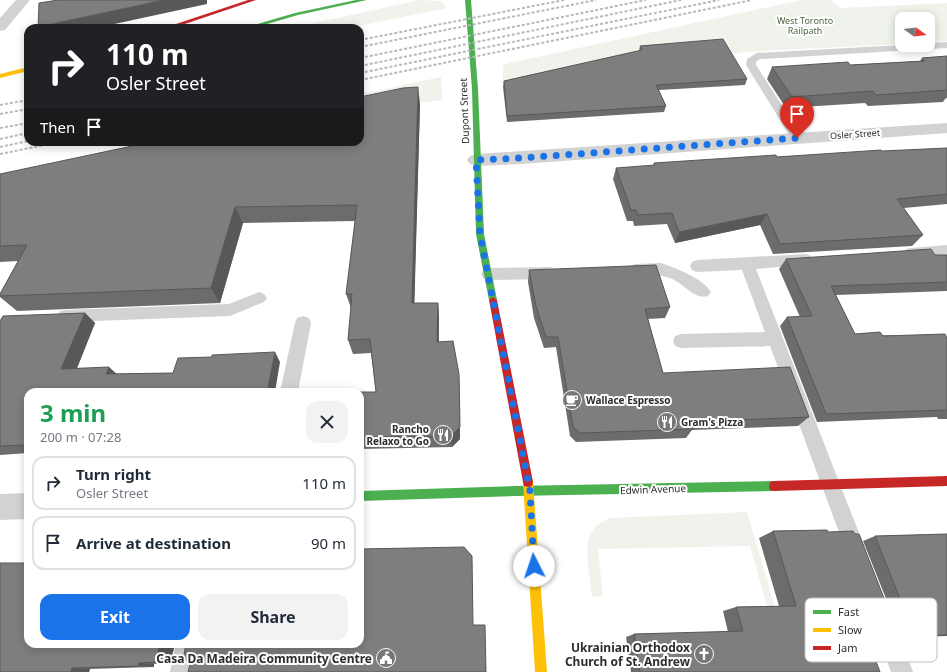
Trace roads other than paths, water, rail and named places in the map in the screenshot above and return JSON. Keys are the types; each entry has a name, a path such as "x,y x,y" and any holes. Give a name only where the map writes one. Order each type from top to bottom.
{"main road":[{"path":"178,24 252,0"},
{"path":"261,24 297,14 364,0"},
{"name":"Dupont Street","path":"468,0 474,89 480,234 530,491 541,672"},
{"path":"270,12 297,14"},
{"path":"0,76 24,71"},
{"name":"Edwin Avenue","path":"364,496 477,491 947,481"}],"street":[{"path":"0,27 23,0"},
{"name":"Osler Street","path":"476,160 947,128"},
{"path":"0,507 24,506"}],"lane":[{"path":"797,138 751,65 753,58 763,56 947,46"},
{"path":"893,254 947,250"},
{"path":"697,266 824,259"},
{"path":"747,264 861,564"},
{"path":"621,271 661,269 681,276 703,292"},
{"path":"488,274 565,272"},
{"path":"48,317 230,310 259,298"},
{"path":"290,388 303,323"},
{"path":"681,341 776,339"},
{"path":"181,672 186,648"},
{"path":"898,662 902,672"}],"railway":[{"path":"364,39 564,0"},
{"path":"364,46 596,0"},
{"path":"364,57 646,0"},
{"path":"364,65 681,0"},
{"path":"364,72 719,0"},
{"path":"364,79 752,0"},
{"path":"0,105 24,101"},
{"path":"0,114 24,110"},
{"path":"0,128 24,124"},
{"path":"0,139 24,134"},
{"path":"0,147 24,142"},
{"path":"0,154 39,146"}],"place":[{"name":"Wallace Espresso","path":"572,400"},
{"name":"Gram's Pizza","path":"667,422"},
{"name":"Rancho Relaxo to Go","path":"443,435"},
{"name":"Ukrainian Orthodox Church of St. Andrew","path":"704,654"},
{"name":"Casa Da Madeira Community Centre","path":"386,658"}],"park label":[{"name":"West Toronto Railpath","path":"805,26"}]}
